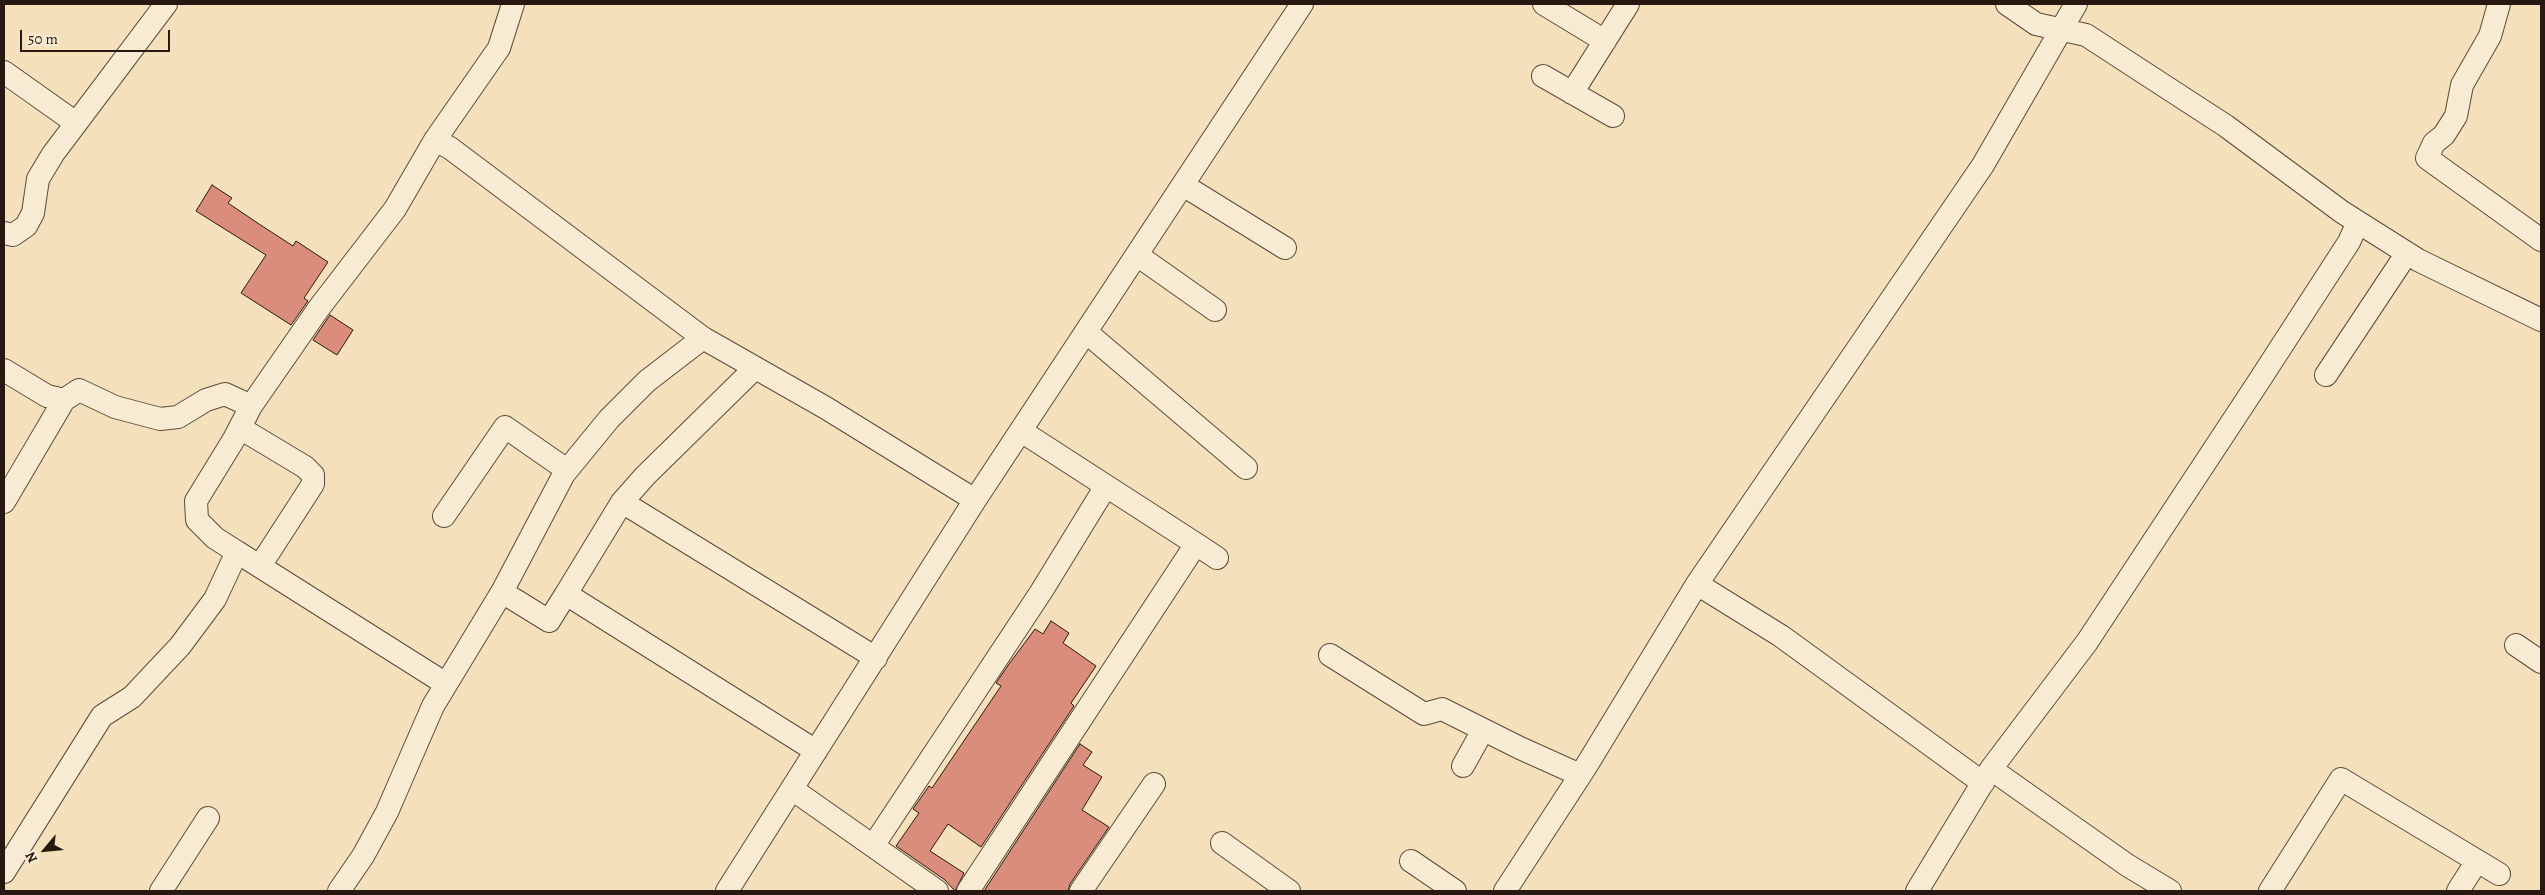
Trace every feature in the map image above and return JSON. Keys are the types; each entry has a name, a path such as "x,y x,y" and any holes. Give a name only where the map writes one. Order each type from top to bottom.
{"street":[{"path":"4,233 13,235 26,226 34,213 38,179 53,154 166,4"},
{"path":"446,684 215,538 197,520 196,501 240,428 251,406 319,308 395,209 435,140 499,48 513,4"},
{"path":"727,891 975,500 1302,4"},
{"path":"1544,4 1605,41"},
{"path":"1572,93 1628,4"},
{"path":"2007,4 2036,24 2086,35 2126,59 2153,80 2226,126 2358,222 2407,253 2541,320"},
{"path":"1505,891 1580,775 1697,584 1983,165 2076,4"},
{"path":"2499,4 2490,36 2462,85 2456,116 2444,135 2434,143 2427,158 2541,240"},
{"path":"4,72 76,123"},
{"path":"1544,76 1613,116"},
{"path":"435,140 450,148 703,338 826,408 975,500"},
{"path":"1183,185 1285,248"},
{"path":"1917,891 1987,776 2087,642 2301,315 2348,242 2358,222"},
{"path":"2326,375 2407,253"},
{"path":"1137,255 1216,310"},
{"path":"1086,332 1246,468"},
{"path":"340,891 363,856 387,812 433,706 502,592 567,470 609,419 647,381 703,338"},
{"path":"502,592 549,621 622,502 645,476 755,368"},
{"path":"4,370 47,396 64,400"},
{"path":"4,502 64,400 79,390 115,407 160,418 178,417 206,400 225,394 251,406"},
{"path":"240,428 312,475 313,484 260,566"},
{"path":"444,516 505,428 567,470"},
{"path":"1021,431 1217,558"},
{"path":"873,846 1041,592 1106,486"},
{"path":"622,502 876,658"},
{"path":"968,891 1196,544"},
{"path":"4,872 102,716 132,697 180,646 215,600 237,552"},
{"path":"1697,584 1781,636 1987,776 2170,891"},
{"path":"566,594 816,751"},
{"path":"2516,645 2541,662"},
{"path":"1330,655 1424,714 1442,709 1580,775"},
{"path":"1462,766 1483,730"},
{"path":"2276,889 2341,778 2499,874"},
{"path":"1081,891 1154,784"},
{"path":"792,789 937,891"},
{"path":"161,891 208,818"},
{"path":"1222,843 1289,891"},
{"path":"1411,861 1454,891"},
{"path":"2458,891 2477,861"}],"building":[{"path":"212,185 232,198 228,203 259,224 293,246 296,241 328,262 304,298 308,301 291,325 241,293 266,255 196,211"},
{"path":"330,315 353,330 337,355 313,340"},
{"path":"1051,621 1069,633 1063,643 1096,666 1071,703 1074,706 981,847 948,824 930,851 964,873 955,891 945,880 896,846 919,813 913,809 929,786 932,788 1001,686 996,683 1009,664 1035,629 1043,634"},
{"path":"1080,744 1092,752 1083,765 1102,777 1082,810 1109,827 1070,884 1068,891 984,891"}]}
